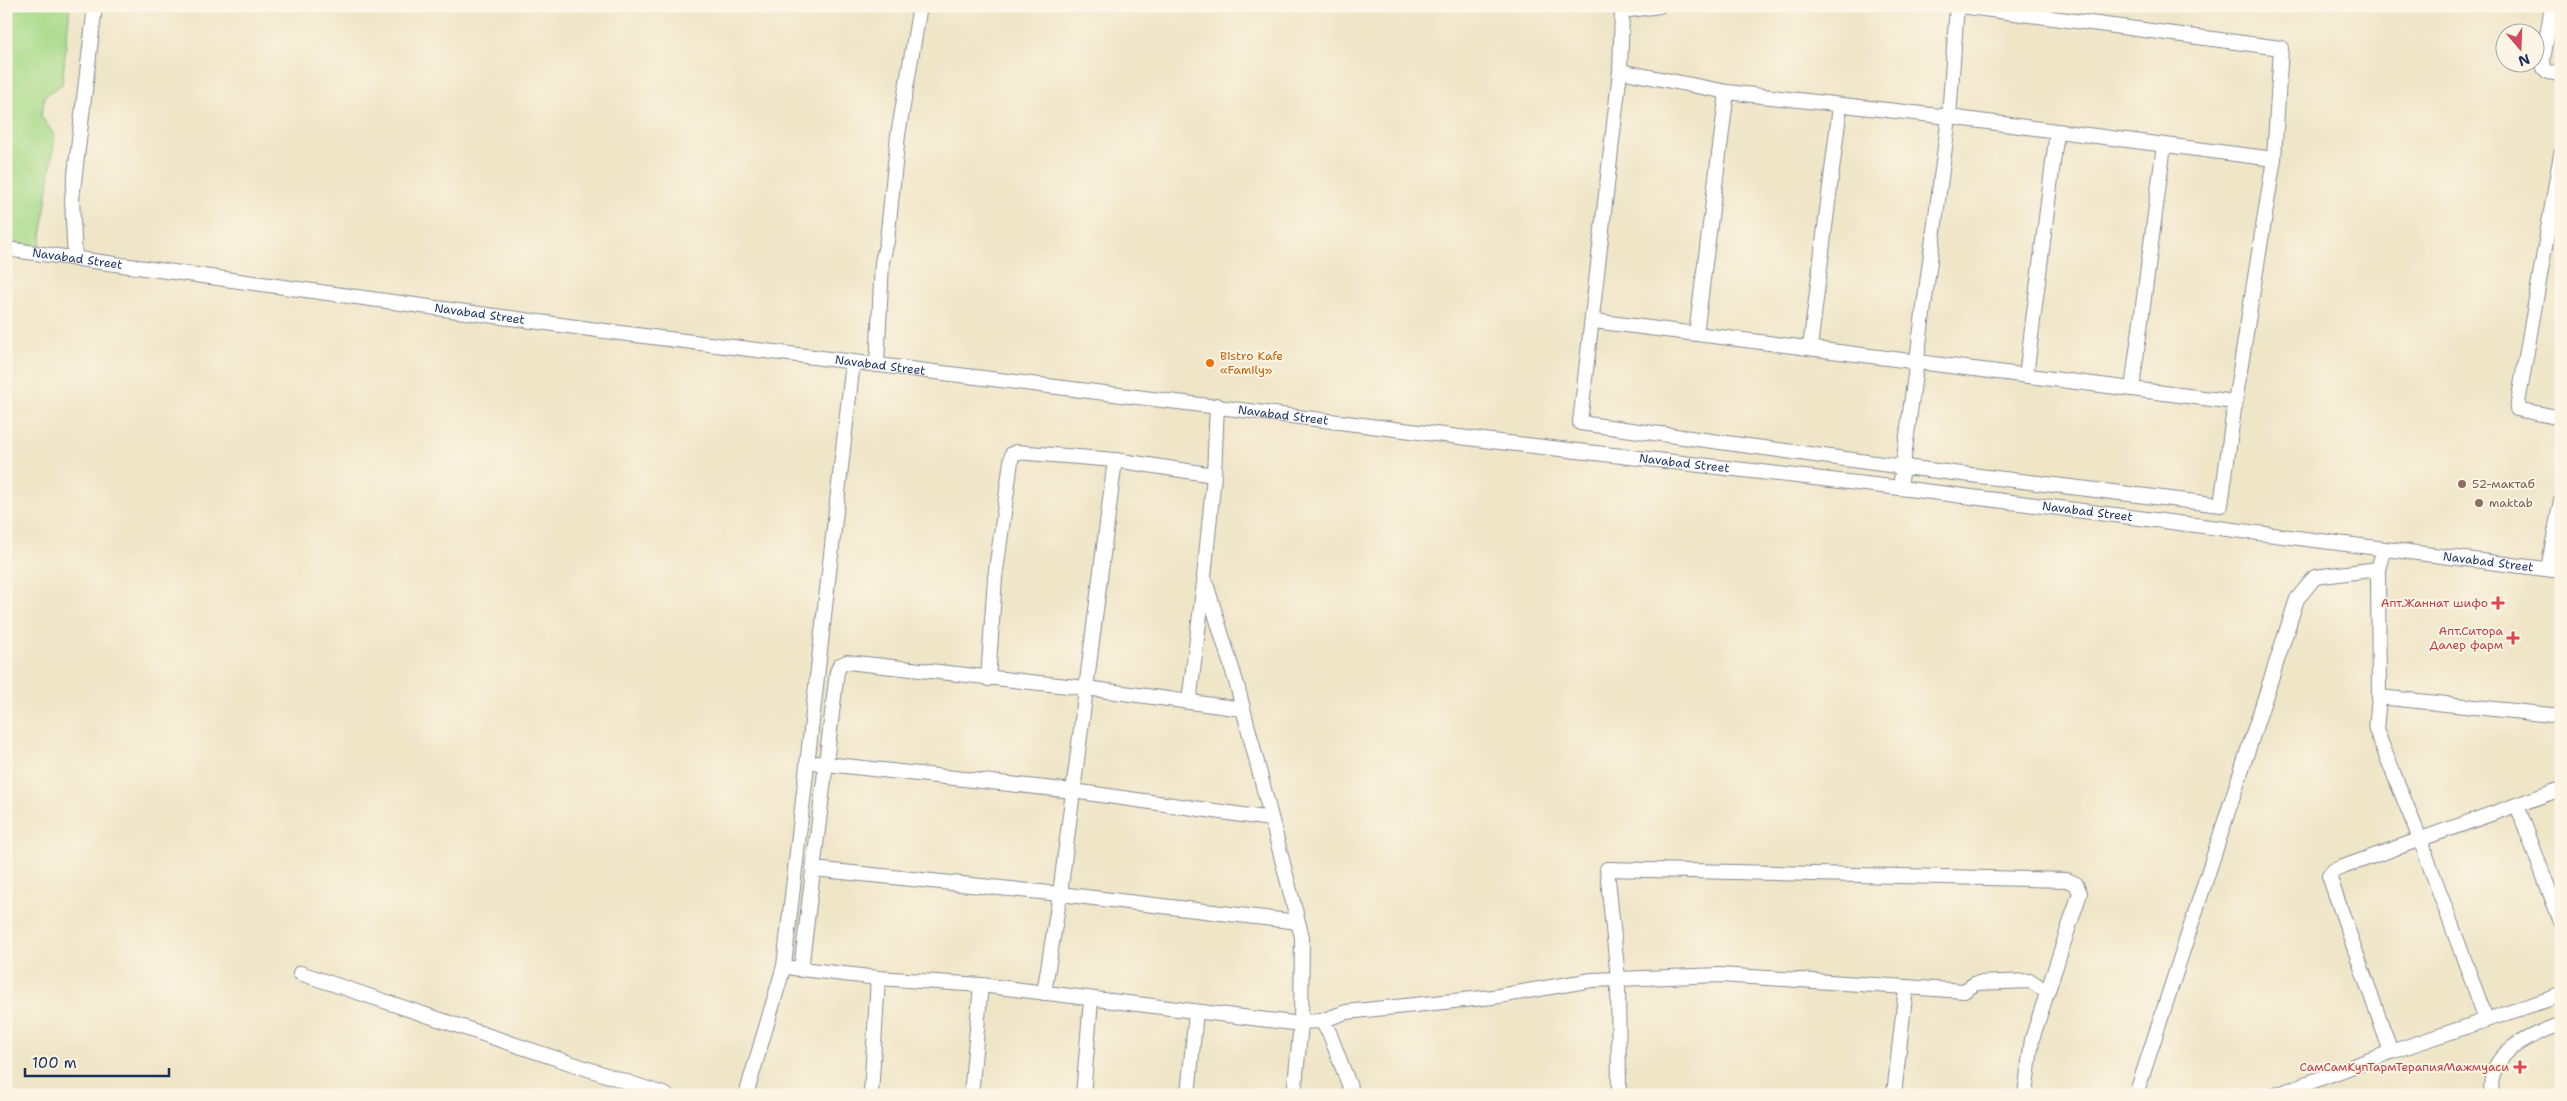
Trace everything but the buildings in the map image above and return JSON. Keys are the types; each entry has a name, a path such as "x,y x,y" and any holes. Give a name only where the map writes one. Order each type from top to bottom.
{"street":[{"path":"75,259 72,198 95,6"},
{"path":"877,365 882,262 887,241 898,135 920,6"},
{"path":"1659,6 1622,11 1620,72 1594,321 1580,423 1904,468 2221,505 2235,402 2274,159 2281,48 1959,6 1949,117 1918,362 1904,468 1900,488"},
{"path":"2552,6 2543,60 2544,68 2548,72 2561,74"},
{"path":"1620,72 1727,92 1949,117 2274,159"},
{"path":"1696,334 1727,92"},
{"path":"1810,348 1840,106"},
{"path":"2026,376 2056,131"},
{"path":"2132,389 2164,145"},
{"path":"2561,154 2517,409 2561,418"},
{"name":"Navabad Street","path":"6,250 602,331 1217,405 1508,443 1900,488 2554,570"},
{"path":"1594,321 2235,402"},
{"path":"746,1095 784,966 853,362"},
{"path":"1189,702 1214,475 1217,405"},
{"path":"988,679 995,578 1012,454 1016,452 1114,460 1214,475"},
{"path":"1044,993 1060,894 1114,460"},
{"path":"2554,570 2561,500"},
{"path":"2384,549 2378,569 2379,697 2376,730 2420,838 2486,1020"},
{"path":"2136,1095 2297,599 2315,577 2378,569"},
{"path":"1204,578 1242,709 1302,936 1301,1023 1294,1095"},
{"path":"801,970 837,672 840,665 847,662 988,679 1086,688 1242,709"},
{"path":"2379,697 2561,716"},
{"path":"808,761 827,765 1073,791 1271,819"},
{"path":"2391,1052 2330,876 2333,871 2420,838 2561,789"},
{"path":"2517,805 2561,922"},
{"path":"814,869 1060,894 1298,922"},
{"path":"1614,1095 1619,1095 1618,978 1607,869 2068,880 2076,884 2080,893 2032,1039 2025,1095"},
{"path":"784,966 801,970 878,978 981,985 1091,1000 1301,1023 1322,1020 1346,1012 1493,997 1592,980 1618,978 1720,975 1964,991 1976,984 2031,981 2047,992"},
{"path":"300,973 666,1095"},
{"path":"871,1095 878,978"},
{"path":"971,1095 981,985"},
{"path":"1894,1095 1906,987"},
{"path":"2276,1095 2391,1052 2561,995"},
{"path":"1083,1095 1091,1000"},
{"path":"1188,1095 1196,1012"},
{"path":"1322,1020 1329,1032 1352,1095"},
{"path":"2492,1095 2490,1082 2495,1066 2510,1048 2531,1035 2561,1024"}],"green space":[{"path":"6,6 70,6 62,84 45,96 41,116 55,136 40,246 6,242"}],"place":[{"name":"Bistro Kafe «Family»","path":"1210,363"},
{"name":"52-мактаб","path":"2462,484"},
{"name":"maktab","path":"2479,503"},
{"name":"Апт.Жаннат шифо","path":"2498,603"},
{"name":"Апт.Ситора Далер фарм","path":"2513,638"},
{"name":"СамСамКупТармТерапияМажмуаси","path":"2520,1067"}]}
